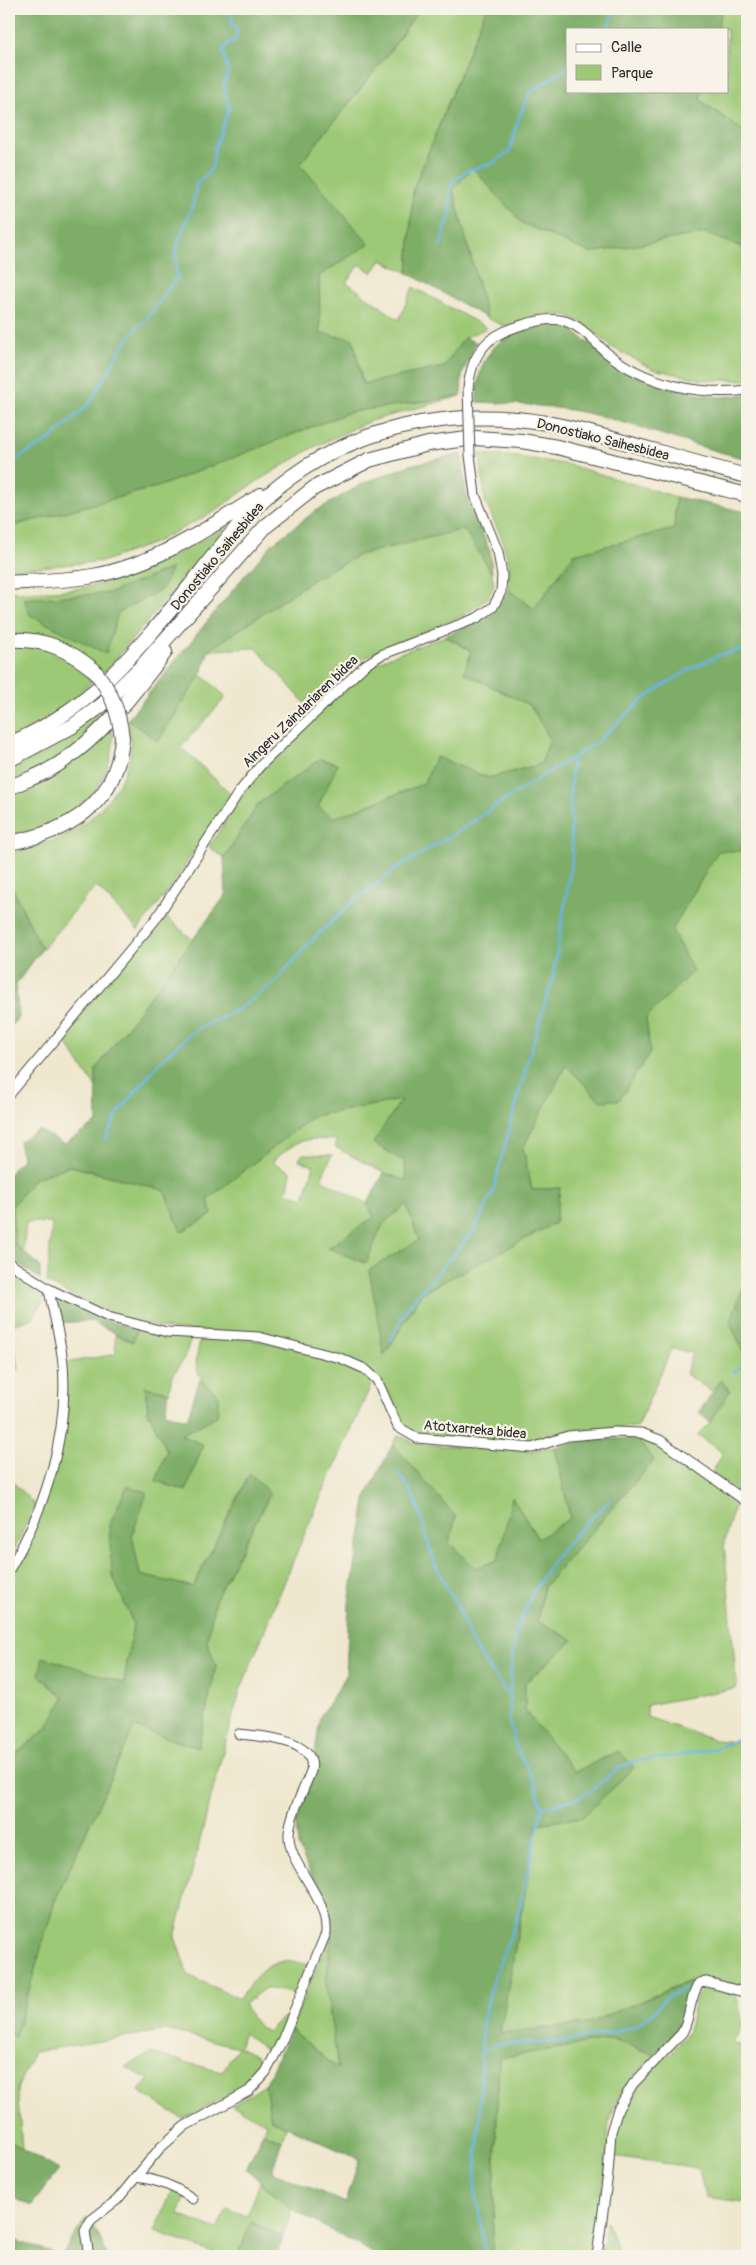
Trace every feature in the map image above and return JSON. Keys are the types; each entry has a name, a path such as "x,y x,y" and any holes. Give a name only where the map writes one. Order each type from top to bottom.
{"highway":[{"name":"Donostiako Saihesbidea","path":"9,744 36,732 71,710 118,671 146,640 238,526 289,478 339,449 375,435 413,424 473,417 514,419 561,426 747,476"},
{"name":"Donostiako Saihesbidea","path":"9,760 73,726 102,705 142,666 266,526 314,488 369,460 428,444 475,438 522,441 564,449 747,495"},
{"path":"9,582 93,576 151,559 222,520 289,478"},
{"path":"9,788 48,770 84,744 129,700 222,576"},
{"path":"9,640 42,641 61,647 94,670 106,686 114,702 120,719 122,738 120,756 114,773 106,789 89,809 69,824 52,832 36,838 9,843"}],"street":[{"name":"Aingeru Zaindariaren bidea","path":"9,1095 156,920 239,792 277,748 365,665 381,655 477,618 493,607 501,592 502,575 498,552 475,495 470,454 468,388 470,372 475,358 485,344 516,327 550,319 564,320 578,326 621,362 666,383 714,392 747,390"},
{"name":"Atotxarreka bidea","path":"9,1263 49,1289 108,1317 166,1332 259,1337 340,1358 365,1369 377,1380 398,1427 417,1438 532,1448 568,1436 614,1432 641,1433 660,1440 747,1502"},
{"path":"9,1570 37,1513 51,1475 64,1403 63,1363 49,1289"},
{"path":"88,2256 85,2231 91,2220 117,2200 160,2148 185,2126 249,2090 266,2072 281,2043 326,1933 325,1916 296,1857 289,1834 311,1771 312,1765 309,1756 299,1747 285,1742 239,1734"},
{"path":"596,2256 608,2174 611,2132 618,2109 633,2084 682,2033 687,2023 693,1991 699,1983 707,1982 747,1993"},
{"path":"136,2177 154,2179 173,2186 193,2199"}],"green space":[{"path":"9,9 419,9 391,50 300,164 369,244 319,276 320,333 353,339 363,384 444,367 464,338 476,342 462,375 461,396 350,412 160,486 9,527"},
{"path":"419,9 486,9 413,190 408,273 381,260 372,273 360,264 346,282 399,320 413,287 487,328 464,338 444,367 363,384 353,340 320,334 319,276 300,164 391,50"},
{"path":"486,9 722,9 717,28 566,28 566,92 702,92 700,100 747,134 747,249 705,233 590,253 522,223 472,167 453,190 487,318 408,273 413,190"},
{"path":"722,9 747,9 747,134 700,100 702,92 728,92 728,28 717,28"},
{"path":"472,166 522,223 590,253 705,233 747,249 747,380 703,380 653,369 611,347 585,324 566,315 540,315 504,326 487,318 453,189"},
{"path":"552,323 570,328 611,361 697,394 721,397 747,394 747,459 591,414 542,406 477,402 481,369 487,356 495,346 519,331"},
{"path":"461,396 370,421 314,447 259,480 212,513 154,543 104,561 9,570 9,527 160,486 350,412"},
{"path":"462,454 466,495 490,551 492,573 464,529 359,555 317,577 209,650 201,674 158,742 128,719 272,544 314,512 364,483 410,465"},
{"path":"480,454 520,457 570,465 676,497 674,529 574,554 534,609 509,590 509,564 502,539 485,501"},
{"path":"676,497 747,512 747,851 718,851 672,930 693,971 646,1018 650,1053 619,1100 600,1101 566,1065 523,1148 532,1190 560,1188 555,1223 422,1293 384,1356 369,1270 419,1240 406,1204 383,1224 366,1263 328,1248 374,1217 367,1204 384,1173 406,1181 405,1162 373,1143 401,1100 313,1116 208,1199 212,1215 181,1232 164,1190 70,1166 35,1178 12,1206 15,1245 40,1266 40,1279 9,1257 9,1174 22,1159 19,1141 39,1130 64,1144 97,1123 96,1069 226,895 224,858 259,803 320,759 338,764 318,807 334,818 423,784 436,757 489,778 541,764 550,739 531,706 464,673 471,651 445,636 493,614 509,590 534,609 574,554 674,529"},
{"path":"228,525 110,666 79,693 113,732 111,755 106,772 97,787 73,811 58,820 26,832 9,835 9,592 81,588 121,578 175,555"},
{"path":"464,529 492,573 494,586 488,598 463,616 379,650 356,663 310,709 256,648 209,650 317,577 359,555"},
{"path":"172,568 162,589 118,613 106,654 30,615 24,599 109,593"},
{"path":"445,636 471,651 465,673 531,706 550,739 541,764 489,778 436,757 423,784 334,818 317,807 259,803 224,858 209,847 254,776 362,671 387,658"},
{"path":"201,674 226,697 181,747 231,794 173,884 138,930 96,886 42,949 9,881 9,853 56,839 69,833 93,816 115,790 127,765 131,750 128,719 158,741"},
{"path":"718,850 747,851 747,1278 730,1322 747,1361 747,1499 712,1473 723,1453 697,1435 710,1423 721,1381 713,1392 686,1374 692,1353 672,1348 637,1427 571,1430 533,1444 420,1436 401,1425 363,1366 254,1334 167,1329 111,1315 47,1283 52,1223 26,1222 23,1252 15,1245 12,1205 35,1178 70,1166 164,1190 182,1232 208,1199 313,1116 401,1100 406,1181 384,1173 335,1147 338,1140 316,1139 302,1141 289,1148 272,1162 291,1172 287,1193 304,1198 314,1166 299,1160 303,1154 332,1155 321,1179 367,1204 374,1217 329,1248 365,1263 383,1224 406,1203 419,1240 384,1355 422,1293 555,1223 560,1188 532,1190 523,1148 566,1064 600,1101 650,1053 646,1018 693,971 672,930"},
{"path":"9,881 42,949 16,984 18,1018 9,1028"},
{"path":"164,915 193,940 96,1069 96,1088 62,1037"},
{"path":"9,1265 39,1286 45,1297 33,1318 11,1325 18,1369 9,1372"},
{"path":"747,1278 747,1361 730,1322"},
{"path":"53,1294 108,1321 137,1330 133,1342 91,1321 58,1323"},
{"path":"137,1330 191,1338 184,1359 172,1376 169,1392 145,1387 148,1411 167,1451 156,1481 186,1491 203,1445 181,1435 216,1416 219,1396 200,1377 198,1371 196,1364 201,1338 251,1340 307,1352 344,1366 372,1383 303,1537 241,1688 175,1937 188,1975 239,1999 257,1976 269,1966 287,1961 308,1965 296,1994 265,1988 244,2004 255,2023 267,2032 283,2017 287,2020 270,2054 244,2033 239,2047 266,2061 246,2086 183,2119 139,2091 149,2079 125,2067 151,2053 222,2072 238,2047 166,2030 34,2052 17,2089 22,2148 9,2141 9,2034 15,2037 55,1901 134,1726 198,1748 216,1666 207,1642 215,1600 270,1494 250,1474 193,1587 140,1575 132,1535 147,1492 112,1574 133,1623 124,1683 39,1675 64,1698 46,1729 9,1760 9,1575 53,1476 65,1363 116,1354 115,1334 132,1342"},
{"path":"200,1379 219,1396 217,1416 181,1435 203,1445 186,1491 156,1481 167,1451 148,1411 145,1387 169,1392 165,1413 187,1419"},
{"path":"721,1380 730,1391 710,1423 699,1412"},
{"path":"398,1435 418,1444 530,1451 555,1447 570,1518 538,1539 512,1497 498,1560 476,1568 449,1543 393,1444"},
{"path":"636,1438 662,1449 736,1499 724,1543 737,1688 647,1705 647,1717 714,1740 747,1743 747,1988 700,1976 587,2024 500,2033 537,1824 583,1817 619,1751 575,1772 525,1711 525,1683 573,1640 537,1621 544,1587 654,1460"},
{"path":"636,1438 654,1460 544,1587 537,1621 573,1640 525,1683 525,1711 575,1772 619,1751 634,1767 583,1817 537,1824 500,2033 587,2024 690,1981 682,2026 654,2055 613,2039 499,2058 492,2256 378,2256 292,2209 246,2169 263,2132 282,2140 272,2171 346,2203 359,2159 271,2120 265,2085 291,2029 338,2069 326,1985 332,1931 331,1918 298,1846 296,1823 317,1766 315,1754 320,1717 346,1676 349,1603 367,1495 393,1444 456,1517 449,1543 476,1568 498,1560 512,1497 538,1539 570,1518 555,1447 588,1440"},
{"path":"250,1473 270,1494 215,1600 207,1642 216,1666 198,1748 134,1727 55,1901 15,2037 9,2034 9,1760 46,1729 64,1698 39,1675 43,1657 124,1683 133,1623 112,1574 109,1526 127,1486 147,1492 132,1535 140,1575 193,1587"},
{"path":"9,1478 35,1505 9,1561"},
{"path":"332,1931 326,1985 338,2069 291,2029"},
{"path":"709,1986 736,1995 743,2022 733,2044 747,2046 747,2067 744,2084 747,2085 747,2213 745,2202 705,2197 699,2168 612,2156 615,2126 622,2108 646,2076 686,2035 695,2000 703,1989"},
{"path":"613,2039 654,2055 615,2102 609,2122 605,2174 592,2256 492,2256 499,2058"},
{"path":"265,2085 271,2120 286,2127 282,2140 263,2132 266,2123 232,2106"},
{"path":"9,2141 59,2170 31,2206 10,2196 11,2239 61,2256 9,2256"},
{"path":"260,2182 292,2209 283,2237 251,2222 238,2256 221,2256 155,2231 174,2186 187,2191 179,2215 217,2230 227,2208 247,2216"},
{"path":"86,2218 94,2226 108,2256 61,2256"},
{"path":"251,2222 283,2237 278,2256 238,2256"},
{"path":"606,2222 621,2256 601,2256"}],"waterway":[{"path":"9,468 18,458 47,442 90,403 125,342 151,313 178,276 175,260 176,250 193,204 196,185 211,170 215,147 229,109 224,85 228,70 223,50 228,43 236,40 237,28 232,25 231,9"},
{"path":"607,28 614,9"},
{"path":"440,246 450,214 451,184 468,170 492,164 510,151 518,120 530,92 566,69"},
{"path":"105,1140 117,1115 160,1061 195,1030 239,1009 276,981 314,938 355,900 400,866 459,831 501,802 596,743 641,701 664,685 692,668 720,655 747,648"},
{"path":"391,1340 406,1309 474,1231 492,1194 529,1056 553,977 572,859 570,796 572,760"},
{"path":"734,1372 747,1363"},
{"path":"398,1474 408,1486 420,1512 437,1569 457,1606 474,1647 509,1696"},
{"path":"485,2256 475,2186 480,2112 482,2026 492,1983 518,1916 542,1808 534,1780 517,1750 509,1721 511,1667 516,1631 532,1594 554,1559 574,1535 611,1499"},
{"path":"542,1808 568,1801 592,1790 627,1764 712,1749 739,1738 747,1730"},
{"path":"482,2051 496,2044 554,2042 608,2034 635,2026 655,2011 664,1999 684,1988"}]}
